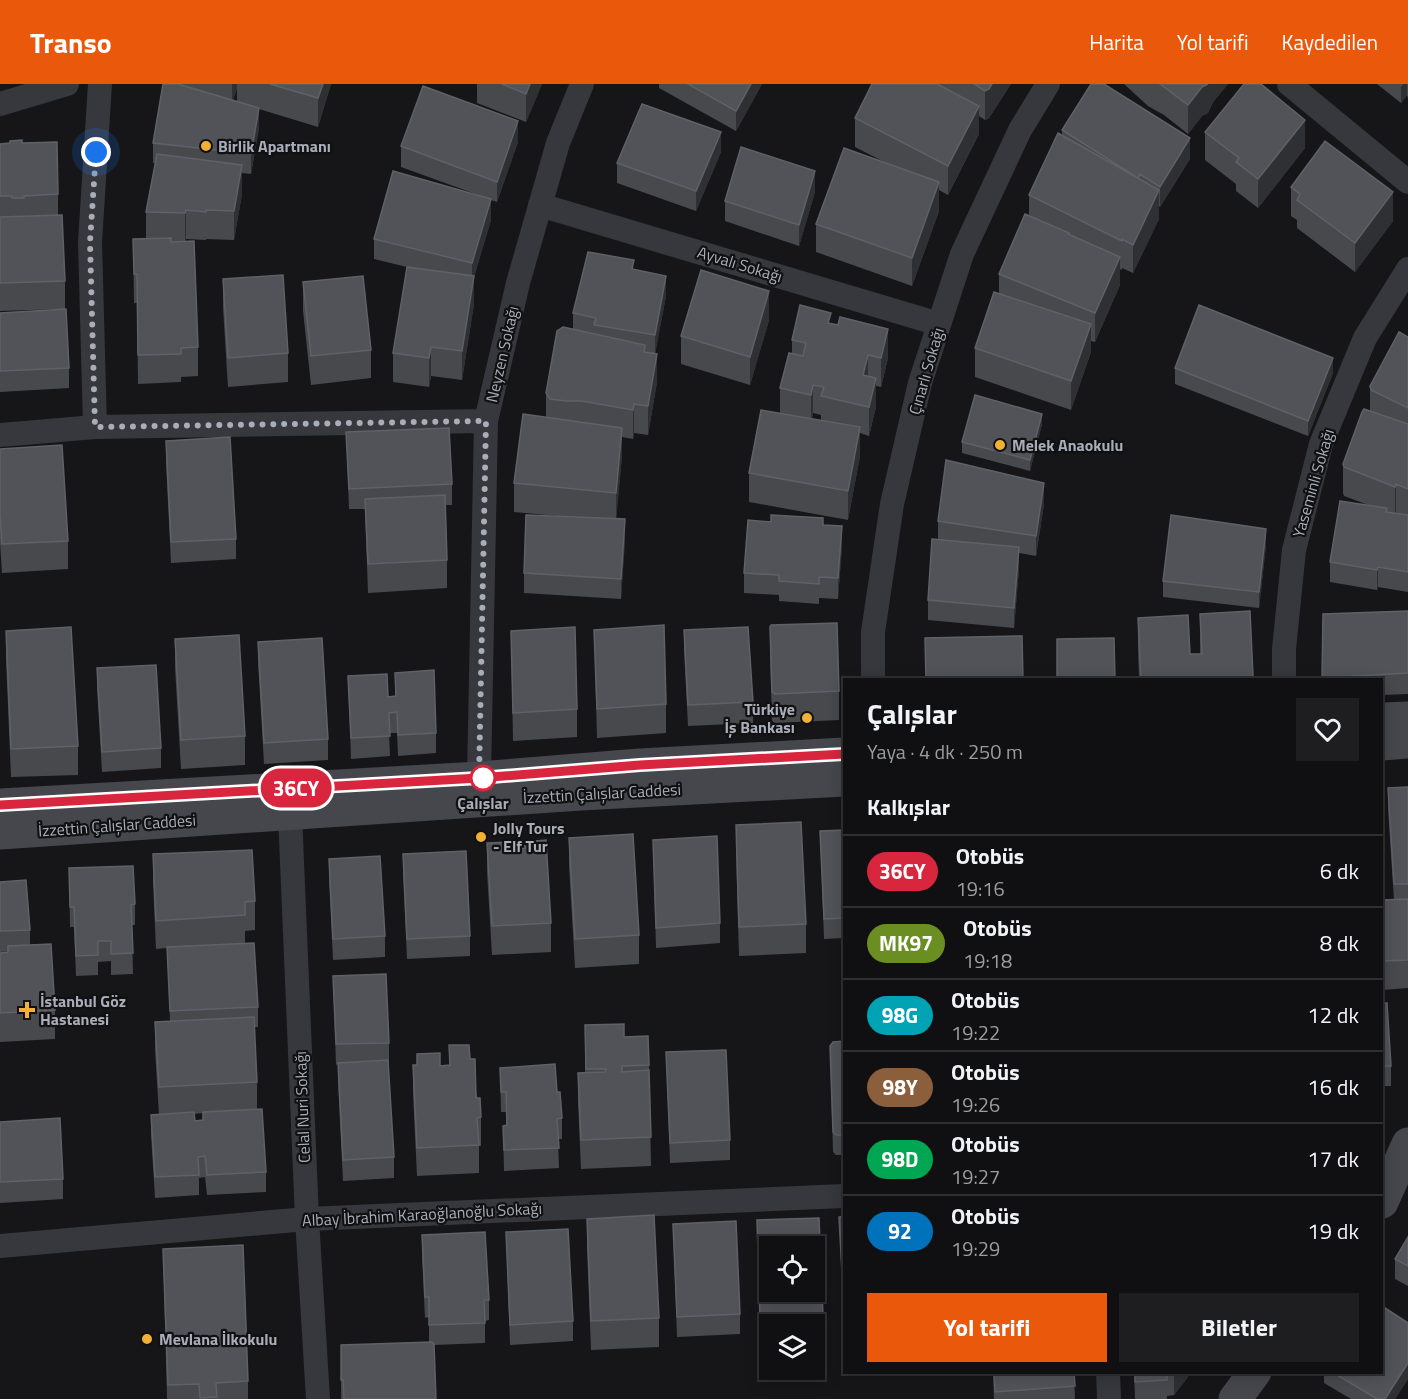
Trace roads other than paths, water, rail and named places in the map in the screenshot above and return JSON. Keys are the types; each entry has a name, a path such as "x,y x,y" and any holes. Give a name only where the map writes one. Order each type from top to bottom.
{"main road":[{"path":"1383,719 1408,718"},
{"path":"1383,744 1408,742"},
{"name":"İzzettin Çalışlar Caddesi","path":"0,805 479,778 640,765 843,754"},
{"name":"İzzettin Çalışlar Caddesi","path":"0,833 581,794 843,780"},
{"path":"1383,1202 1408,1144"},
{"path":"1235,1399 1254,1374"}],"street":[{"path":"0,104 68,84"},
{"path":"95,427 90,242 100,84"},
{"name":"Neyzen Sokağı","path":"479,778 486,421 518,283 540,205 558,143 582,84"},
{"name":"Çınarlı Sokağı","path":"873,678 873,632 892,504 920,383 962,254 1020,130 1048,84"},
{"path":"1289,84 1408,182"},
{"name":"Ayvalı Sokağı","path":"540,205 939,324"},
{"name":"Yaseminli Sokağı","path":"1284,678 1284,649 1294,550 1322,444 1365,338 1408,269"},
{"path":"0,435 95,427 486,421"},
{"name":"Celal Nuri Sokağı","path":"290,814 307,1219 318,1399"},
{"path":"1383,1203 1408,1180"},
{"name":"Albay İbrahim Karaoğlanoğlu Sokağı","path":"0,1246 307,1219 843,1196"},
{"path":"1108,1374 1109,1399"}],"place":[{"name":"Birlik Apartmanı","path":"206,146"},
{"name":"Melek Anaokulu","path":"1000,445"},
{"name":"Türkiye İş Bankası","path":"807,718"},
{"name":"Çalışlar","path":"483,778"},
{"name":"Jolly Tours - Elf Tur","path":"481,837"},
{"name":"İstanbul Göz Hastanesi","path":"27,1010"},
{"name":"Mevlana İlkokulu","path":"147,1339"}]}
